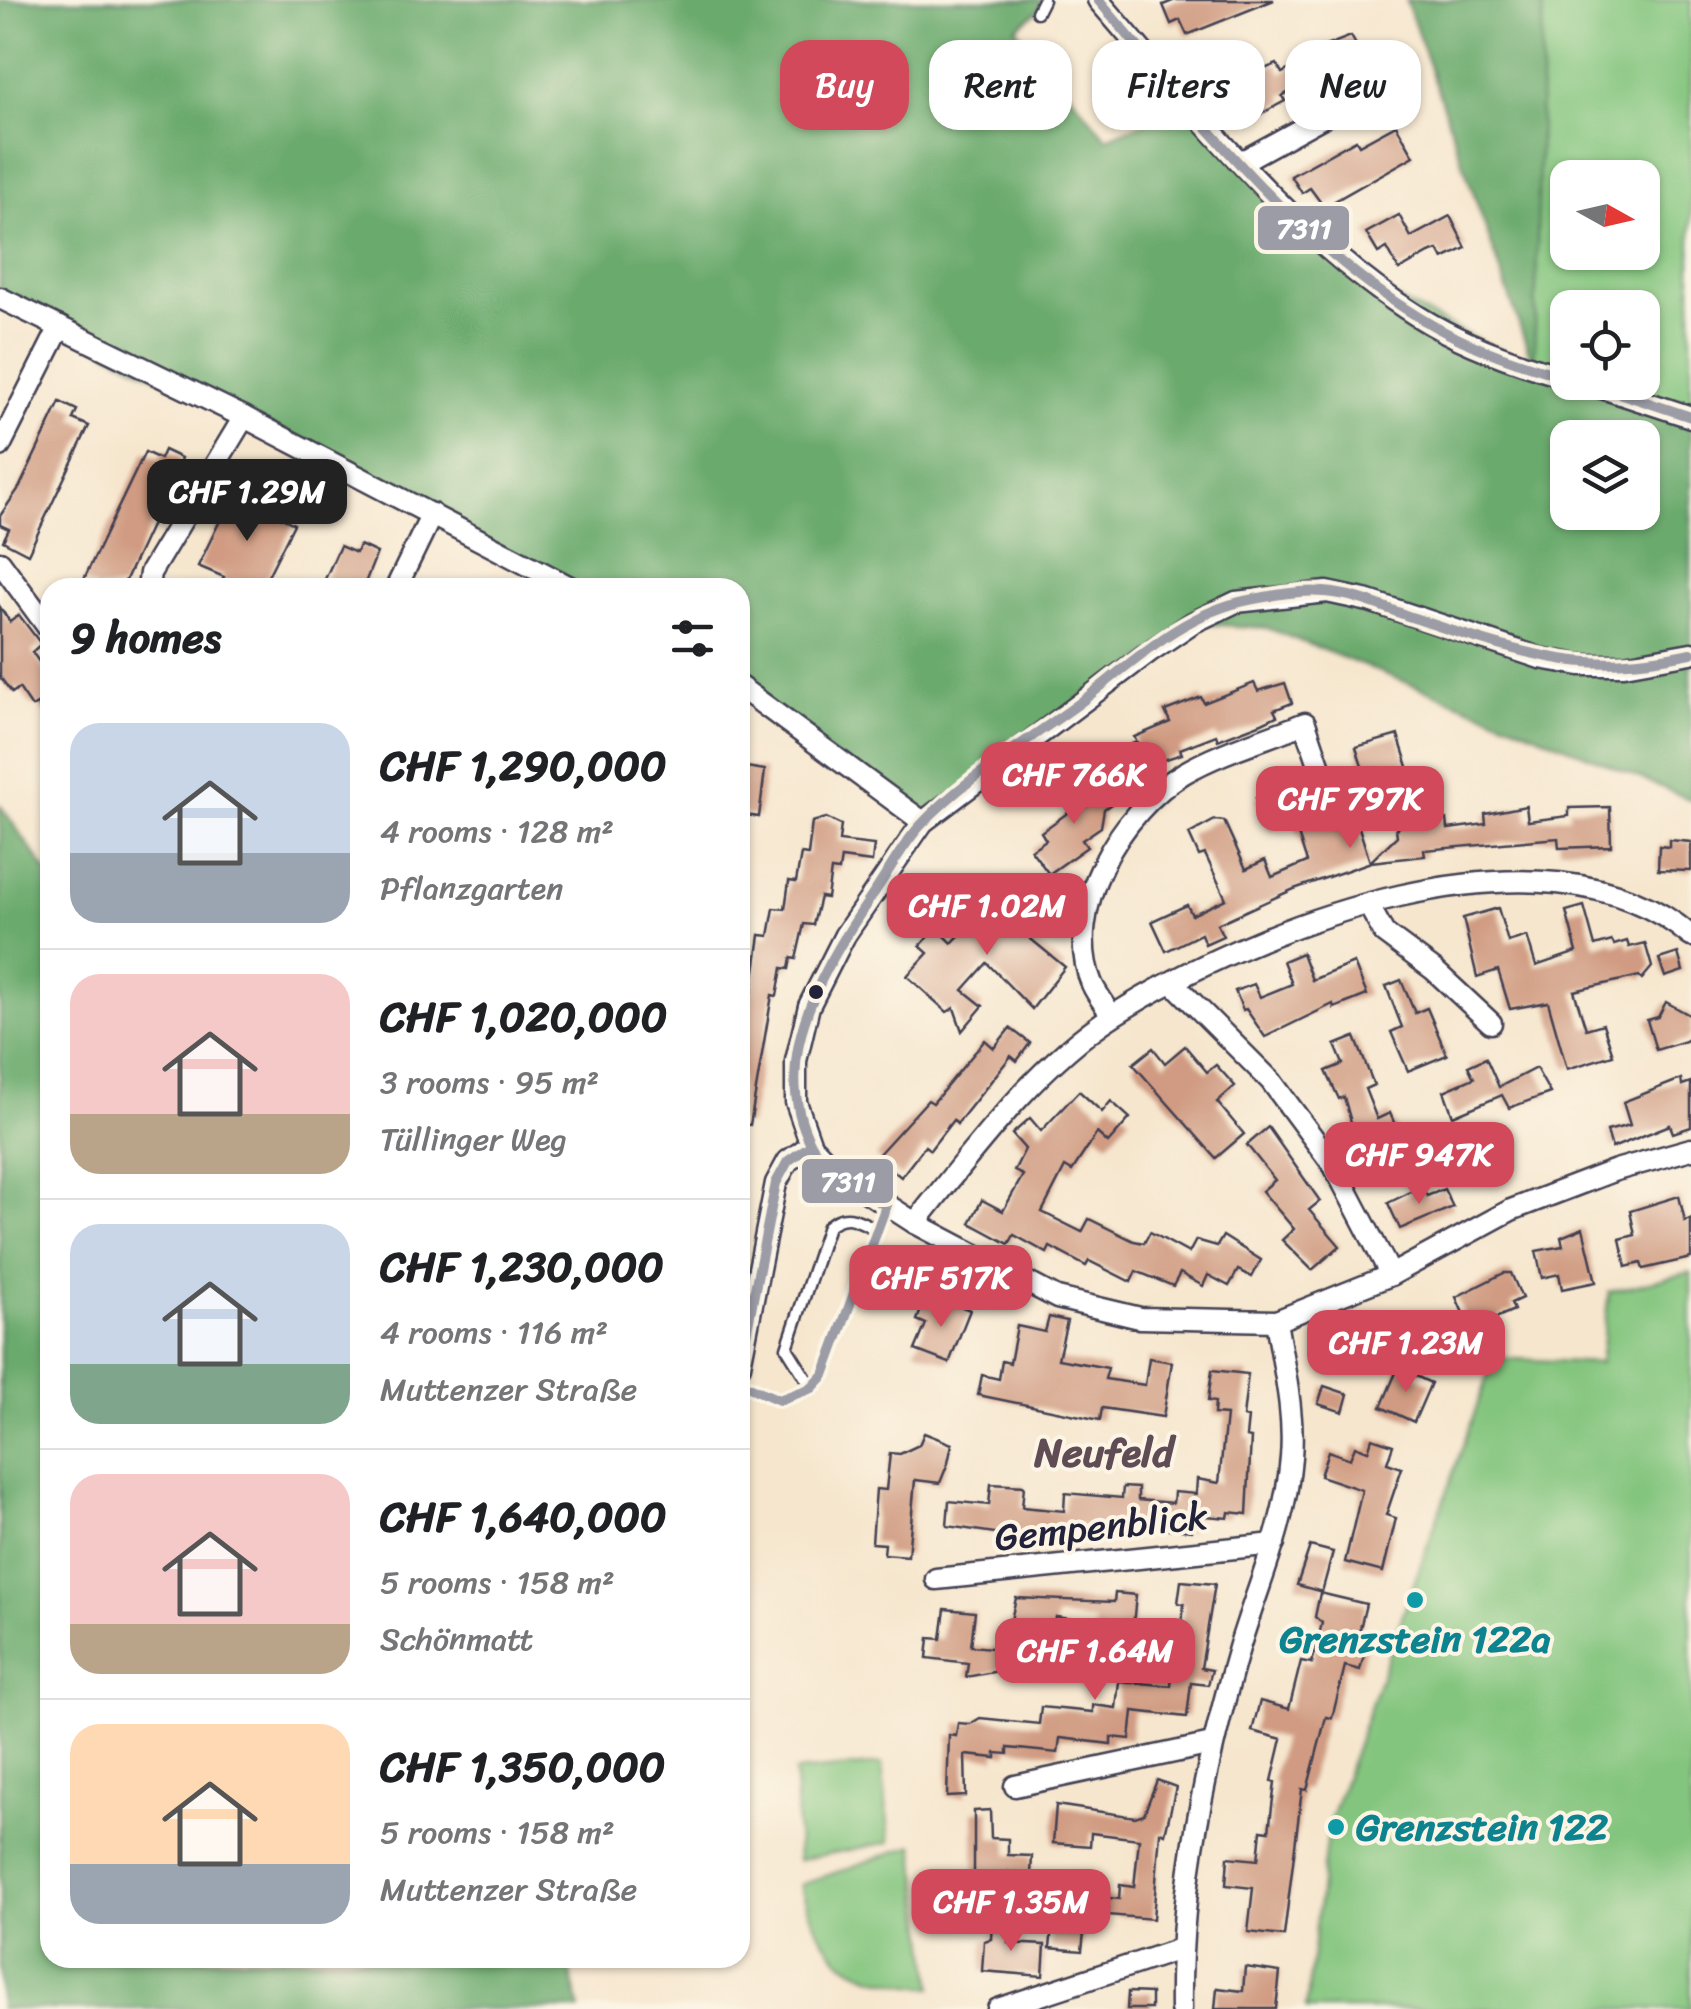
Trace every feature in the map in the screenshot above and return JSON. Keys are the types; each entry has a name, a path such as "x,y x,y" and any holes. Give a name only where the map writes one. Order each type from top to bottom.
{"street":[{"path":"1098,0 1240,162 1383,292 1421,319 1550,373"},
{"path":"1240,162 1300,130"},
{"path":"0,298 244,417 549,578"},
{"path":"0,446 60,327"},
{"path":"1641,400 1691,416"},
{"path":"149,578 244,417"},
{"path":"401,578 432,514"},
{"path":"0,562 40,616"},
{"path":"1691,653 1624,665 1580,666 1540,658 1327,592 1287,593 1236,602 1192,623 1149,652 923,822 845,934 809,1006 796,1061 796,1102 812,1145 839,1174 915,1223 1057,1298 1140,1318 1276,1321 1391,1275 1510,1210 1616,1170 1691,1149"},
{"path":"750,697 923,822"},
{"path":"1112,1016 1092,983 1086,929 1097,882 1126,825 1186,772 1305,723 1325,782"},
{"path":"915,1223 998,1119 1112,1016 1293,930 1451,886 1508,881 1576,886 1638,902 1691,936"},
{"path":"1370,906 1384,933 1434,970 1491,1023"},
{"path":"1174,984 1282,1096 1334,1166 1391,1275"},
{"path":"750,1315 776,1184 788,1161 812,1145"},
{"path":"1181,2009 1180,1949 1212,1744 1274,1544 1292,1454 1290,1407 1276,1321"},
{"name":"Gempenblick","path":"936,1579 1274,1544"},
{"path":"1015,1786 1212,1744"},
{"path":"998,2009 1180,1949"}],"lane":[{"path":"1038,12 1043,0"},
{"path":"750,1387 779,1400 812,1388 824,1375 886,1206"},
{"path":"812,1388 787,1348 828,1226 838,1218 852,1217 877,1230"}],"green space":[{"path":"0,0 1043,0 1037,12 1016,28 1026,40 929,40 929,130 1072,130 1072,96 1092,120 1092,130 1100,130 1107,138 1126,130 1216,130 1383,292 1534,367 1406,0 1543,0 1534,368 1550,373 1550,400 1637,400 1691,417 1691,800 1513,724 1267,628 1192,623 923,822 750,694 750,578 554,578 0,298"},
{"path":"1543,0 1691,0 1691,417 1638,400 1660,400 1660,290 1550,290 1550,373 1534,368"},
{"path":"0,805 40,862 40,1968 570,1968 580,2009 0,2009"},
{"path":"1691,1272 1691,2009 1306,2009 1328,1826 1494,1358 1600,1363 1609,1292"},
{"path":"882,1764 890,1842 798,1860 795,1772"},
{"path":"914,1845 933,1988 881,1979 845,1963 820,1934 800,1885"}],"building":[{"path":"1175,0 1274,0 1187,35 1180,20 1171,24 1163,5"},
{"path":"1277,64 1282,73 1285,71 1285,101 1265,112 1265,69"},
{"path":"1387,130 1399,130 1414,156 1324,207 1310,188 1302,193 1291,176 1356,140 1359,145"},
{"path":"1399,215 1411,237 1450,216 1466,248 1443,259 1438,250 1399,270 1387,248 1378,253 1366,233"},
{"path":"60,402 77,410 73,419 89,426 28,554 3,541 9,529 0,525 0,516 19,488"},
{"path":"164,450 181,458 127,578 84,578 145,452 160,459"},
{"path":"231,498 257,509 263,498 286,509 282,518 294,524 267,578 224,578 198,566"},
{"path":"360,545 377,553 367,578 326,578 340,546 356,553"},
{"path":"0,607 10,622 19,615 40,643 32,652 40,663 40,708 37,704 32,707 19,688 12,693 0,677"},
{"path":"1254,683 1258,691 1285,683 1292,703 1274,710 1277,716 1262,723 1218,740 1216,735 1180,749 1182,754 1138,768 1129,745 1137,742 1134,737 1170,722 1165,711 1201,697 1204,703"},
{"path":"1398,735 1410,773 1368,786 1356,747"},
{"path":"750,768 765,770 759,817 750,816"},
{"path":"1096,776 1114,802 1104,809 1101,827 1082,840 1087,847 1049,874 1031,850 1046,840 1041,832 1080,804 1072,793"},
{"path":"1353,781 1359,799 1351,803 1370,862 1397,836 1396,829 1407,823 1447,819 1448,829 1486,824 1485,814 1526,806 1528,821 1569,816 1569,808 1610,807 1611,846 1559,848 1558,838 1424,850 1425,856 1371,862 1294,889 1217,924 1223,936 1205,944 1201,934 1166,951 1152,921 1187,905 1192,915 1226,899 1205,854 1199,856 1189,834 1215,820 1224,821 1246,869 1265,860 1272,877 1307,862 1293,819 1270,830 1256,798 1273,790 1276,796 1287,790 1294,806"},
{"path":"826,818 841,825 839,841 874,845 872,862 841,858 839,871 831,870 827,898 820,897 813,925 804,924 796,959 791,958 789,969 782,968 777,996 772,995 750,1125 750,992 760,935 769,936 774,908 785,909 789,881 796,882 801,854 808,855 812,822"},
{"path":"1669,840 1691,842 1691,871 1658,870 1659,846 1669,847"},
{"path":"1009,885 1038,912 1021,931 1065,967 1032,1009 987,963 963,990 983,1006 962,1031 954,1008 947,1012 907,976 928,953 920,946 937,928 952,943"},
{"path":"1584,906 1595,946 1612,941 1614,945 1627,941 1629,947 1645,943 1652,967 1642,979 1639,976 1574,991 1586,1029 1603,1024 1613,1055 1567,1069 1548,1002 1510,1009 1498,970 1477,977 1463,918 1498,908 1508,942 1527,936 1536,966 1577,952 1566,911"},
{"path":"1302,953 1312,980 1354,963 1367,995 1334,1008 1333,1004 1265,1037 1243,1010 1235,991 1254,984 1260,997 1292,984 1283,961"},
{"path":"1678,953 1683,971 1665,977 1659,959"},
{"path":"1401,980 1415,1013 1427,1008 1447,1055 1408,1071 1391,1032 1402,1027 1386,986"},
{"path":"1666,1002 1691,1016 1691,1034 1686,1041 1656,1050 1647,1020 1658,1017"},
{"path":"1010,1028 1030,1043 1017,1061 1011,1056 957,1124 953,1120 930,1150 925,1146 901,1177 876,1157 928,1100 933,1103 985,1040 994,1048"},
{"path":"1355,1037 1374,1085 1365,1089 1377,1119 1390,1113 1402,1141 1361,1158 1344,1097 1339,1099 1326,1071 1343,1064 1335,1045"},
{"path":"1185,1046 1207,1072 1216,1065 1235,1086 1217,1102 1244,1134 1216,1158 1133,1064 1153,1048 1165,1063"},
{"path":"1486,1058 1499,1087 1536,1068 1550,1093 1509,1108 1502,1095 1453,1116 1444,1091 1474,1078 1468,1066"},
{"path":"1681,1079 1682,1085 1691,1082 1691,1127 1673,1133 1670,1125 1612,1148 1607,1131 1630,1125 1623,1102"},
{"path":"1079,1091 1102,1112 1111,1101 1130,1118 1108,1143 1097,1133 1072,1171 1065,1167 1042,1212 1082,1232 1089,1219 1134,1241 1144,1243 1150,1232 1189,1253 1196,1240 1217,1246 1223,1236 1261,1260 1252,1277 1238,1270 1229,1286 1208,1275 1203,1286 1180,1273 1173,1286 1136,1271 1131,1282 1089,1261 1086,1266 1050,1247 1047,1253 1014,1235 1009,1244 970,1223 982,1200 1003,1211 1023,1175 1014,1171 1025,1149 1012,1134 1030,1118 1041,1131"},
{"path":"1268,1127 1320,1201 1309,1210 1340,1246 1312,1270 1282,1240 1294,1229 1262,1191 1275,1180 1247,1145"},
{"path":"1421,1187 1427,1196 1444,1189 1453,1207 1400,1229 1388,1203"},
{"path":"1679,1196 1685,1221 1691,1219 1691,1258 1643,1269 1641,1263 1626,1267 1620,1239 1635,1235 1630,1211"},
{"path":"1583,1228 1596,1282 1562,1289 1559,1274 1542,1278 1536,1251 1563,1246 1561,1237"},
{"path":"1511,1273 1522,1298 1511,1303 1514,1310 1470,1329 1456,1297"},
{"path":"944,1300 970,1310 949,1363 915,1350 926,1324 917,1320 924,1302 940,1309"},
{"path":"1049,1317 1067,1321 1058,1359 1108,1368 1105,1379 1145,1385 1149,1358 1172,1362 1163,1417 1102,1408 1100,1420 978,1395 982,1375 999,1379 1002,1361 1010,1363 1017,1326 1045,1332"},
{"path":"1398,1368 1431,1383 1414,1422 1381,1407"},
{"path":"1212,1370 1248,1374 1243,1417 1248,1418 1246,1437 1251,1438 1247,1514 1229,1512 1228,1518 1194,1515 1192,1531 1135,1526 1135,1532 1096,1528 1096,1534 1030,1533 1029,1538 947,1526 949,1501 989,1505 991,1484 1024,1486 1022,1507 1064,1511 1065,1493 1122,1498 1123,1487 1138,1488 1138,1500 1173,1503 1174,1492 1196,1494 1197,1479 1219,1483 1226,1415 1214,1414 1215,1402 1208,1401"},
{"path":"1324,1386 1348,1394 1343,1412 1318,1404"},
{"path":"924,1433 952,1444 948,1463 940,1483 915,1480 908,1556 884,1554 885,1544 872,1543 876,1489 886,1490 890,1453 900,1454 919,1445"},
{"path":"1372,1438 1393,1445 1387,1463 1402,1468 1386,1515 1396,1518 1383,1572 1345,1562 1362,1490 1320,1476 1328,1451 1350,1459 1355,1446 1368,1451"},
{"path":"1310,1546 1333,1552 1322,1592 1297,1585"},
{"path":"1181,1581 1215,1584 1201,1668 1212,1670 1208,1685 1191,1683 1187,1717 1133,1711 1130,1739 1111,1737 1111,1744 1060,1738 1058,1753 1008,1748 1008,1754 996,1753 996,1758 965,1755 966,1796 947,1797 949,1735 956,1736 958,1723 970,1724 980,1718 1039,1724 1041,1707 1093,1712 1093,1705 1116,1708 1119,1681 1171,1686 1173,1664 1178,1665 1184,1604 1178,1603"},
{"path":"1115,1593 1136,1595 1133,1626 1127,1626 1125,1643 1092,1639 1094,1622 1056,1617 1053,1639 1007,1638 1016,1598 1114,1602"},
{"path":"1320,1593 1366,1604 1358,1637 1368,1639 1360,1670 1345,1666 1332,1718 1326,1717 1307,1790 1302,1789 1284,1936 1248,1932 1253,1888 1226,1885 1228,1857 1258,1860 1261,1830 1269,1831 1275,1782 1272,1781 1282,1739 1252,1731 1260,1701 1289,1709 1301,1661 1312,1663 1322,1623 1315,1617"},
{"path":"945,1609 975,1612 971,1646 1002,1649 999,1671 966,1677 968,1663 927,1658 929,1638 941,1639"},
{"path":"1157,1780 1176,1787 1165,1834 1160,1832 1153,1919 1086,1913 1082,1951 1050,1948 1054,1907 1084,1909 1085,1896 1119,1899 1120,1885 1134,1887 1139,1839 1091,1833 1090,1846 1053,1843 1056,1805 1135,1817 1144,1814"},
{"path":"990,1810 991,1838 1008,1839 1008,1855 1032,1856 1031,1874 1007,1872 1006,1887 974,1885 974,1811"},
{"path":"992,1921 1010,1922 1008,1943 1045,1945 1043,1976 982,1971 984,1941 991,1939"},
{"path":"1245,1967 1280,1972 1276,2009 1215,2009 1217,1988 1243,1991"},
{"path":"1128,1992 1151,1993 1151,2009 1127,2009"}],"transit line":[{"name":"7311","path":"1098,0 1212,134 1293,219 1337,258 1383,294 1448,334 1550,372"},
{"name":"7311","path":"1640,400 1691,417"},
{"name":"7311","path":"750,1387 779,1400 812,1388 824,1375 886,1206 834,1171 811,1144 799,1110 795,1076 809,1009 840,945 904,847 938,808 976,776 1179,628 1224,607 1268,596 1296,592 1347,595 1497,644 1567,660 1620,662 1691,653"},
{"name":"7311","path":"750,1314 776,1183 788,1161 811,1145"}],"place":[{"name":"Grenzstein 122a","path":"1415,1600"},
{"name":"Grenzstein 122","path":"1336,1827"}],"district":[{"name":"Neufeld","path":"1104,1452"}]}
